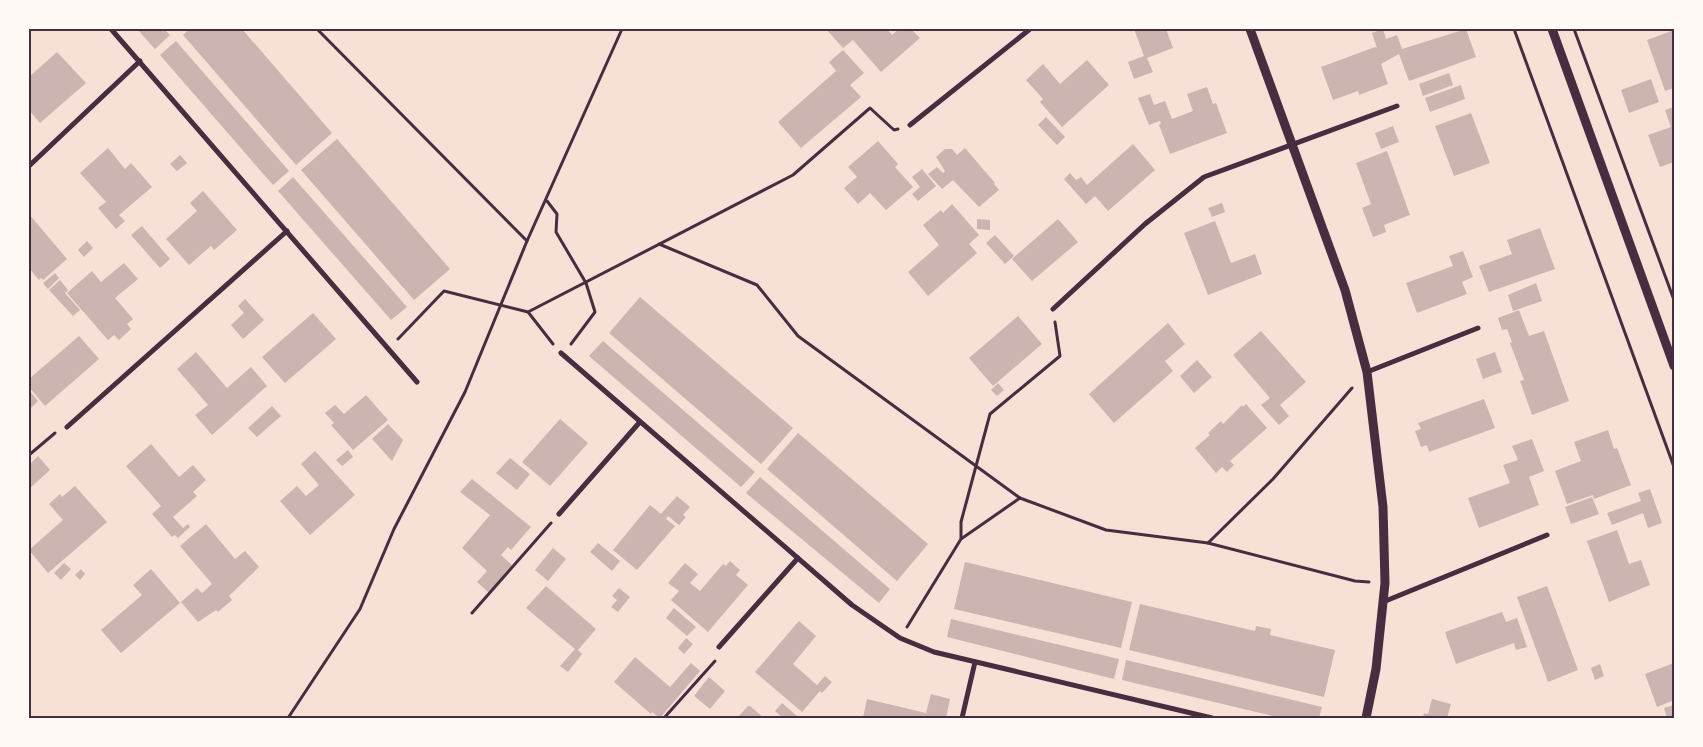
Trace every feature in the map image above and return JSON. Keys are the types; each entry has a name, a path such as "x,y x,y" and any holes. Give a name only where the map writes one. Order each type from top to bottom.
{"street":[{"path":"111,29 417,382"},
{"path":"910,125 1030,29"},
{"path":"1250,29 1346,290 1367,372 1383,507 1385,583 1376,669 1366,718"},
{"path":"1552,29 1674,366"},
{"path":"29,166 140,61"},
{"path":"1053,309 1145,224 1204,177 1397,106"},
{"path":"67,427 287,231"},
{"path":"1367,372 1478,328"},
{"path":"560,354 852,605 900,638 934,652 1212,718"},
{"path":"559,514 639,422"},
{"path":"1384,602 1547,535"},
{"path":"719,647 798,558"},
{"path":"962,718 975,662"}],"path":[{"path":"317,29 527,241"},
{"path":"288,718 360,609 394,529 465,392 503,304 527,241 547,201 622,29"},
{"path":"1514,29 1674,467"},
{"path":"1574,29 1674,300"},
{"path":"528,312 793,175 870,108 894,130 910,125"},
{"path":"389,348 444,290 528,312 560,354 579,336 595,312 586,283 556,232 558,214 547,201"},
{"path":"659,244 757,284 798,336 1020,498 1106,530 1208,543 1355,582 1385,583"},
{"path":"961,539 961,522 990,414 1060,356 1053,309"},
{"path":"1208,543 1273,479 1367,372"},
{"path":"29,455 53,434 67,427"},
{"path":"900,638 961,539 1020,498"},
{"path":"472,613 559,514"},
{"path":"664,718 718,658 719,647"}],"building":[{"path":"137,29 164,29 170,35 155,49"},
{"path":"190,29 242,29 332,133 296,165 183,35"},
{"path":"826,29 887,29 892,35 899,29 911,29 920,38 881,72 853,40 843,48"},
{"path":"1134,29 1166,29 1173,48 1147,58 1153,72 1134,79 1128,62 1144,56"},
{"path":"1383,29 1386,39 1397,35 1402,49 1466,29 1476,57 1409,81 1399,54 1381,64 1388,84 1359,95 1358,91 1333,100 1321,67 1375,47 1377,48 1372,33"},
{"path":"1674,30 1674,88 1665,91 1647,40"},
{"path":"176,41 289,171 273,185 160,55"},
{"path":"843,50 864,73 850,85 861,97 801,148 778,122 836,71 829,62"},
{"path":"57,52 86,83 40,123 29,110 29,77"},
{"path":"1087,60 1109,85 1062,127 1040,102 1043,99 1026,80 1043,64 1060,84"},
{"path":"1449,73 1453,85 1423,96 1419,84"},
{"path":"1651,79 1659,102 1629,113 1621,90"},
{"path":"1461,85 1465,99 1430,112 1425,98"},
{"path":"1207,87 1213,104 1216,103 1227,133 1170,154 1159,125 1160,121 1149,125 1138,98 1150,94 1154,105 1165,101 1172,119 1193,111 1187,94"},
{"path":"1674,107 1674,162 1660,167 1648,135 1671,127 1665,110"},
{"path":"1471,113 1490,163 1454,176 1435,126"},
{"path":"1046,117 1065,137 1057,145 1038,125"},
{"path":"1393,126 1399,142 1381,149 1375,133"},
{"path":"337,139 450,269 414,300 301,170"},
{"path":"878,141 898,164 895,167 913,187 886,210 870,193 858,204 844,188 857,177 848,167"},
{"path":"1133,144 1155,170 1108,211 1095,196 1086,204 1064,179 1070,173 1076,180 1081,177 1087,185"},
{"path":"108,148 125,169 131,163 152,187 119,215 125,221 116,229 98,208 106,202 80,173"},
{"path":"965,148 999,190 979,207 953,180 942,189 928,174 937,167 943,173 945,171 936,157 945,149 952,149 957,155"},
{"path":"1387,151 1410,215 1384,225 1386,232 1373,237 1362,208 1371,204 1356,163"},
{"path":"180,155 187,163 177,171 170,164"},
{"path":"922,169 936,186 918,201 912,194 920,187 912,177"},
{"path":"293,177 407,307 391,320 278,191"},
{"path":"203,191 237,230 214,250 211,246 189,265 166,239 197,211 190,203"},
{"path":"1222,203 1225,212 1212,217 1208,208"},
{"path":"952,204 979,235 969,244 977,253 928,296 908,272 939,245 923,225 941,210 943,213"},
{"path":"29,214 67,259 43,280 41,278 39,280 29,268"},
{"path":"977,219 990,220 990,230 977,229"},
{"path":"1058,219 1078,242 1032,281 1012,259"},
{"path":"1215,221 1231,263 1255,254 1262,274 1208,295 1184,233"},
{"path":"142,226 170,259 160,268 131,235"},
{"path":"1540,228 1555,269 1489,292 1479,266 1512,254 1507,240"},
{"path":"995,235 1014,256 1005,264 986,243"},
{"path":"87,241 93,248 84,257 78,250"},
{"path":"1463,251 1473,277 1462,282 1467,294 1417,313 1406,283 1453,266 1449,256"},
{"path":"124,263 138,279 115,298 133,319 127,324 131,329 119,340 114,335 108,340 67,293 92,271 101,282"},
{"path":"55,273 59,278 48,289 43,283"},
{"path":"60,280 68,290 65,293 80,310 73,316 49,290"},
{"path":"1536,283 1542,301 1513,311 1508,295"},
{"path":"640,297 793,428 761,464 609,333"},
{"path":"245,299 264,320 243,339 231,325 244,313 238,306"},
{"path":"1519,310 1529,336 1544,331 1569,401 1532,415 1520,381 1524,380 1510,343 1512,342 1507,329 1502,330 1498,318"},
{"path":"313,313 336,339 285,383 262,357"},
{"path":"1018,316 1042,344 993,386 969,358"},
{"path":"1168,323 1185,344 1165,361 1173,371 1114,423 1089,394"},
{"path":"1261,331 1306,382 1280,405 1289,416 1279,425 1261,405 1270,398 1233,355"},
{"path":"79,336 99,359 45,406 29,387 29,379"},
{"path":"603,341 755,472 741,487 589,356"},
{"path":"196,352 227,388 251,367 267,386 212,435 195,415 208,405 177,369"},
{"path":"1495,352 1502,372 1483,379 1476,359"},
{"path":"1197,360 1212,377 1194,393 1180,376"},
{"path":"998,383 1004,390 997,396 991,390"},
{"path":"29,390 38,401 29,410"},
{"path":"366,395 388,420 353,450 331,425 334,423 325,413 335,405 344,414"},
{"path":"1484,399 1495,428 1429,452 1427,445 1421,447 1415,431 1421,429 1418,423"},
{"path":"1246,404 1267,428 1230,461 1234,465 1227,472 1222,467 1216,473 1195,448 1210,435 1208,433 1221,421 1223,424 1242,405 1243,407"},
{"path":"272,406 281,416 257,437 248,428"},
{"path":"560,419 588,443 550,486 522,462"},
{"path":"388,424 403,440 392,461 372,439"},
{"path":"1608,430 1614,449 1617,448 1631,485 1594,499 1593,495 1567,504 1555,471 1581,461 1574,442"},
{"path":"798,433 928,544 897,581 767,469"},
{"path":"1532,439 1544,471 1529,477 1539,505 1479,528 1468,498 1510,483 1503,465 1518,460 1512,446"},
{"path":"151,444 179,477 193,465 206,480 193,492 197,496 173,517 183,528 188,524 190,527 178,538 175,535 172,537 152,514 161,506 126,466"},
{"path":"348,450 353,457 342,466 336,460"},
{"path":"315,451 355,495 310,535 280,501 297,486 306,496 319,485 301,464"},
{"path":"38,456 50,470 29,489 29,465"},
{"path":"510,458 530,474 517,490 496,473"},
{"path":"760,477 890,589 879,603 746,493"},
{"path":"472,479 531,527 511,550 508,547 501,555 513,566 489,593 477,582 487,571 462,548 490,515 460,492"},
{"path":"75,486 107,522 48,573 29,550 63,520 49,504 60,494 62,497"},
{"path":"1650,489 1662,523 1648,528 1643,513 1612,525 1607,513 1641,501 1638,493"},
{"path":"677,496 690,507 683,515 686,517 679,525 668,516 666,519 675,526 637,570 613,550 650,505 661,514"},
{"path":"1592,497 1599,514 1571,524 1565,507"},
{"path":"206,524 235,559 245,551 259,567 229,596 232,600 218,612 216,610 198,622 181,602 197,588 202,593 212,584 180,546"},
{"path":"1617,530 1629,564 1641,560 1650,585 1609,602 1587,541"},
{"path":"598,543 620,561 612,571 590,552"},
{"path":"553,548 566,559 548,581 535,570"},
{"path":"730,561 740,570 736,575 748,585 708,632 671,600 679,591 668,583 685,563 698,574 690,583 700,591 723,564 726,566"},
{"path":"965,562 1132,602 1121,648 954,609"},
{"path":"64,563 71,569 61,580 54,573"},
{"path":"81,569 85,574 80,580 75,575"},
{"path":"151,569 180,603 121,653 101,630 142,595 133,585"},
{"path":"546,586 596,629 578,650 582,654 568,672 560,666 575,649 526,608"},
{"path":"1547,586 1578,670 1548,682 1517,597"},
{"path":"619,588 630,597 618,612 611,607 617,600 612,596"},
{"path":"1140,604 1255,631 1256,626 1271,629 1270,635 1335,650 1324,697 1129,650"},
{"path":"674,608 696,627 687,636 666,618"},
{"path":"1502,612 1506,622 1517,618 1527,647 1516,650 1514,643 1456,664 1445,632"},
{"path":"951,619 1119,659 1114,679 947,637"},
{"path":"799,621 816,636 793,664 817,685 825,676 832,682 822,693 820,691 802,712 755,672"},
{"path":"686,638 693,644 684,654 678,648"},
{"path":"635,657 670,687 691,663 700,671 660,718 652,712 651,714 614,682"},
{"path":"1126,660 1322,707 1319,718 1282,718 1122,680"},
{"path":"1674,663 1674,700 1657,707 1645,674"},
{"path":"1600,664 1604,676 1595,680 1591,668"},
{"path":"709,677 725,691 710,709 694,696"},
{"path":"931,694 950,699 946,718 863,718 867,699 926,713"},
{"path":"1432,699 1451,704 1447,718 1423,718 1424,713 1428,714"},
{"path":"782,703 799,718 783,718 775,711"},
{"path":"1674,705 1674,718 1667,718 1664,708"},
{"path":"750,706 764,718 737,718"}]}
